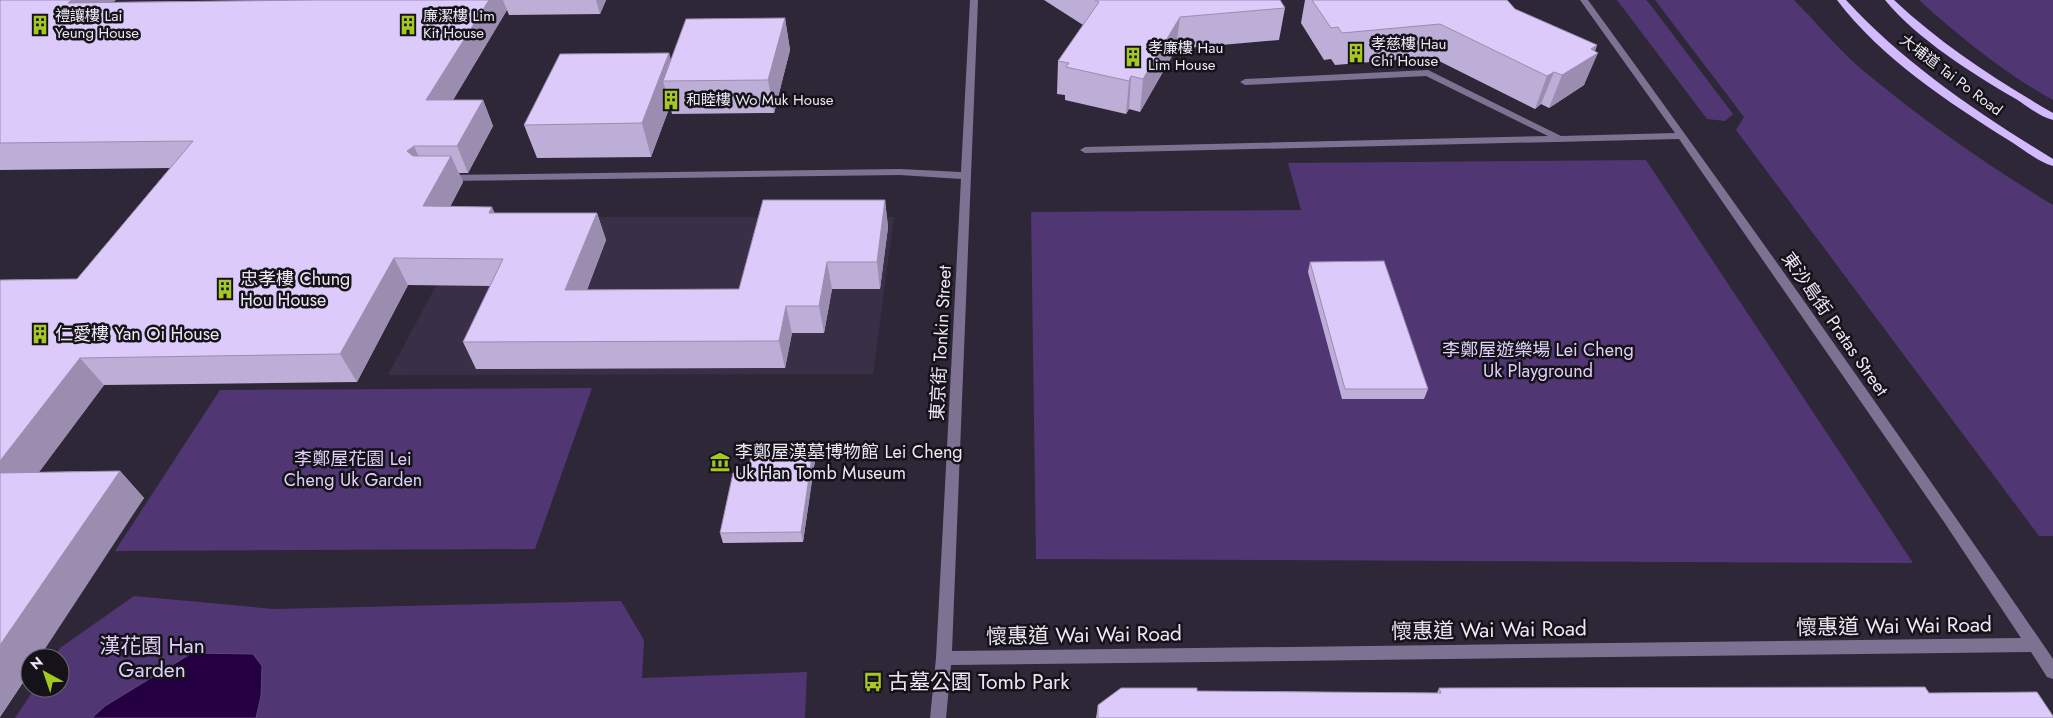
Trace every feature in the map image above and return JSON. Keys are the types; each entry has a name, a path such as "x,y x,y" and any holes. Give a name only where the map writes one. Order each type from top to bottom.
{"main road":[{"name":"大埔道 Tai Po Road","path":"1841,0 1881,41 1918,72 1968,109 2053,163"},
{"name":"大埔道 Tai Po Road","path":"1889,0 1944,49 2053,117"}],"street":[{"name":"東京街 Tonkin Street","path":"938,718 944,658 974,0"},
{"name":"東沙島街 Pratas Street","path":"1584,0 1682,136 1949,518 2053,672"},
{"path":"1245,82 1428,73 1558,137"},
{"path":"1085,150 1558,137 1682,136"},
{"path":"436,178 900,172 966,176"},
{"name":"懷惠道 Wai Wai Road","path":"944,658 2034,645"}],"shaded area":[{"path":"473,217 894,217 873,374 388,375"},
{"path":"192,653 253,654 262,666 261,696 256,718 92,718 105,706"}],"green space":[{"path":"1617,0 1646,0 1733,114 1725,121 1707,119"},
{"path":"1655,0 1794,0 1851,60 1883,87 1954,140 2053,205 2053,536 2039,536 1736,130 1744,117"},
{"path":"1919,0 2053,0 2053,100 1983,54"},
{"name":"李鄭屋遊樂場 Lei Cheng Uk Playground","path":"1646,160 1913,563 1036,559 1031,212 1301,210 1288,163"},
{"name":"李鄭屋花園 Lei Cheng Uk Garden","path":"592,388 535,549 115,551 220,390"},
{"name":"漢花園 Han Garden","path":"134,596 274,609 621,601 644,640 642,678 807,672 805,718 15,718 28,698 70,698 70,648 60,648"}],"building":[{"path":"0,0 72,0 68,3 489,0 426,100 483,100 457,146 414,146 407,151 413,156 451,156 423,206 492,207 489,213 597,213 565,290 739,289 763,200 885,200 877,262 827,262 819,306 786,306 779,341 463,342 503,259 394,258 340,354 80,358 0,461 0,280 77,279 193,141 0,143"},
{"path":"1095,0 1280,0 1285,8 1180,17 1143,79 1131,76 1129,81 1066,67 1069,63 1058,61 1099,2"},
{"path":"1312,0 1507,0 1515,9 1597,45 1591,49 1598,53 1562,75 1554,72 1547,76 1440,24 1342,33 1338,27 1331,28"},
{"path":"785,18 768,80 663,81 686,19"},
{"path":"669,53 642,123 524,125 560,54"},
{"path":"1384,261 1428,389 1345,389 1310,262"},
{"path":"813,450 801,532 720,533 733,473 748,472 752,451"},
{"path":"120,471 0,645 0,473"},
{"path":"1925,687 1929,693 2037,692 2053,718 1098,718 1098,705 1121,688 1197,688 1197,691 1441,693 1439,688"}],"place":[{"name":"禮讓樓 Lai Yeung House","path":"40,25"},
{"name":"廉潔樓 Lim Kit House","path":"408,25"},
{"name":"孝慈樓 Hau Chi House","path":"1356,53"},
{"name":"孝廉樓 Hau Lim House","path":"1133,57"},
{"name":"和睦樓 Wo Muk House","path":"671,100"},
{"name":"忠孝樓 Chung Hou House","path":"225,289"},
{"name":"仁愛樓 Yan Oi House","path":"40,334"},
{"name":"李鄭屋漢墓博物館 Lei Cheng Uk Han Tomb Museum","path":"720,462"},
{"name":"古墓公園 Tomb Park","path":"873,682"}]}
